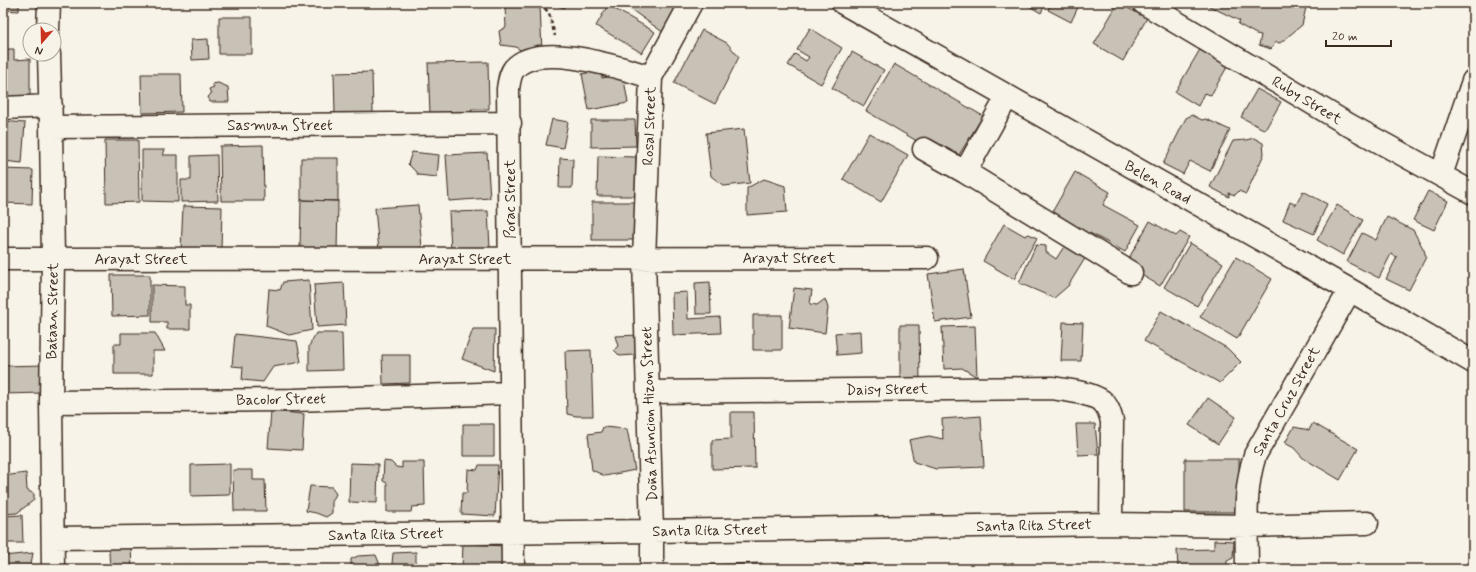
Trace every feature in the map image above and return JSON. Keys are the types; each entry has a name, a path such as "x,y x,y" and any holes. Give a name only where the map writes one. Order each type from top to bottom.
{"street":[{"name":"Rosal Street","path":"644,259 651,77 691,3"},
{"name":"Belen Road","path":"843,3 1350,290 1473,362"},
{"name":"Ruby Street","path":"1144,3 1349,125 1473,193"},
{"name":"Porac Street","path":"513,569 510,123 508,89 510,78 513,70 520,64 533,58 556,55 602,63 651,77"},
{"name":"Bataan Street","path":"49,62 53,259 51,402 53,569"},
{"path":"1441,175 1473,81"},
{"path":"965,172 1007,96"},
{"name":"Sasmuan Street","path":"3,108 51,117 510,123"},
{"path":"924,149 965,172 1131,273"},
{"name":"Arayat Street","path":"3,260 927,258"},
{"name":"Doña Asuncion Hizon Street","path":"644,259 652,569"},
{"name":"Santa Cruz Street","path":"1247,569 1248,492 1250,469 1255,454 1350,290"},
{"name":"Daisy Street","path":"648,392 1053,388 1089,395 1103,402 1108,409 1112,421 1111,524"},
{"name":"Bacolor Street","path":"51,402 294,400 511,393"},
{"name":"Santa Rita Street","path":"53,538 1111,524 1248,526 1367,523"}],"path":[{"path":"540,3 549,13 555,31 556,55"}],"building":[{"path":"3,3 19,3 19,11 3,10"},
{"path":"551,3 566,3 564,8"},
{"path":"622,3 685,3 664,33"},
{"path":"1024,3 1046,3 1041,13"},
{"path":"1051,3 1080,3 1071,22 1048,10"},
{"path":"1118,3 1147,18 1123,61 1094,44"},
{"path":"1203,3 1307,3 1302,25 1280,43 1276,42 1271,49 1259,45 1261,35 1256,34 1238,24 1240,21"},
{"path":"608,5 655,32 642,53 596,26"},
{"path":"540,6 542,51 523,52 516,47 501,45 499,31 506,27 505,7"},
{"path":"219,17 252,17 252,54 219,54"},
{"path":"810,28 842,48 821,84 788,65 795,54 806,61 809,57 797,50"},
{"path":"702,30 727,43 739,57 715,104 674,83"},
{"path":"208,39 209,59 192,60 191,40"},
{"path":"1202,46 1230,62 1211,95 1204,93 1198,106 1175,92"},
{"path":"3,49 14,49 14,60 22,60 22,62 30,62 30,99 3,100"},
{"path":"852,52 884,70 864,106 832,88"},
{"path":"488,62 489,109 472,109 466,113 430,114 428,63"},
{"path":"894,64 983,116 954,163 866,111"},
{"path":"601,70 602,78 623,74 628,103 589,110 582,74"},
{"path":"372,72 373,113 335,114 334,73"},
{"path":"141,74 181,74 182,112 142,113"},
{"path":"218,83 228,87 229,102 210,102 208,97 211,94 209,89 214,87 212,84"},
{"path":"1257,89 1281,102 1265,130 1241,117"},
{"path":"1192,115 1202,120 1206,119 1230,130 1210,171 1190,161 1183,174 1163,164 1186,118"},
{"path":"552,119 568,122 563,148 546,145"},
{"path":"591,120 635,120 636,146 591,147"},
{"path":"3,121 25,123 22,163 3,161"},
{"path":"744,129 750,183 724,186 711,176 706,133"},
{"path":"869,133 908,155 881,202 843,179"},
{"path":"1254,138 1263,143 1264,154 1246,194 1239,191 1235,195 1229,193 1229,197 1210,187 1233,141"},
{"path":"105,140 138,140 139,202 106,203"},
{"path":"263,145 264,201 221,201 220,146"},
{"path":"142,150 165,150 163,155 178,155 178,202 142,201"},
{"path":"412,152 439,155 437,177 418,175 408,164"},
{"path":"487,153 490,198 449,201 446,155"},
{"path":"217,155 218,201 181,202 181,180 191,180 191,156"},
{"path":"598,156 636,157 635,196 597,196"},
{"path":"301,158 338,158 338,201 301,200"},
{"path":"560,158 573,159 572,188 559,188"},
{"path":"3,169 33,170 32,204 3,203"},
{"path":"1075,172 1110,192 1103,205 1140,225 1125,252 1090,233 1083,241 1047,221"},
{"path":"764,179 785,186 787,212 747,215 747,188"},
{"path":"1303,191 1327,204 1314,234 1283,220 1290,202 1296,205"},
{"path":"1428,191 1448,201 1434,230 1413,220"},
{"path":"301,200 338,201 337,251 300,250"},
{"path":"592,202 640,202 641,240 592,240"},
{"path":"418,205 422,247 379,251 375,208"},
{"path":"1337,205 1363,220 1343,255 1317,240"},
{"path":"183,206 222,207 221,250 181,249"},
{"path":"488,211 490,248 451,250 449,212"},
{"path":"1387,217 1413,230 1424,250 1426,257 1409,290 1386,279 1397,257 1391,254 1379,278 1347,262 1362,233 1376,240"},
{"path":"1150,221 1176,236 1180,232 1189,237 1160,286 1125,265"},
{"path":"1004,224 1025,236 1029,234 1037,238 1014,279 983,261"},
{"path":"1069,239 1089,252 1068,286 1054,298 1019,283 1036,245 1046,246 1046,252 1056,259"},
{"path":"1190,243 1223,263 1197,306 1164,287"},
{"path":"1236,257 1272,279 1237,339 1200,317"},
{"path":"964,269 971,317 935,322 928,274"},
{"path":"111,275 150,275 150,315 112,316"},
{"path":"309,280 312,330 289,335 266,326 269,289 280,290 283,282"},
{"path":"710,282 711,314 696,314 695,283"},
{"path":"344,283 346,325 317,327 314,285"},
{"path":"152,285 185,286 185,305 190,305 190,329 167,329 167,322 152,322"},
{"path":"794,288 812,290 810,304 817,305 825,299 828,308 825,333 789,328"},
{"path":"687,292 688,319 720,317 721,333 673,335 672,293"},
{"path":"1161,311 1227,348 1241,362 1220,383 1144,341"},
{"path":"753,315 782,315 782,350 753,350"},
{"path":"1063,322 1083,323 1081,361 1061,361"},
{"path":"900,325 919,325 920,380 900,379"},
{"path":"975,326 977,377 962,368 944,369 942,327"},
{"path":"473,329 495,329 494,371 462,359"},
{"path":"860,331 861,353 837,355 835,333"},
{"path":"121,333 155,333 165,351 153,351 153,374 114,374 114,344 121,344"},
{"path":"316,333 342,333 343,370 309,371 309,346"},
{"path":"235,334 297,341 301,362 273,367 263,382 242,380 243,367 232,366"},
{"path":"641,335 646,354 620,356 614,350 618,346 615,336"},
{"path":"591,350 593,416 576,416 567,414 565,351"},
{"path":"382,355 410,355 410,383 383,384"},
{"path":"44,365 44,393 3,394 3,366"},
{"path":"1208,398 1236,417 1218,444 1189,425"},
{"path":"271,411 304,414 302,450 268,448"},
{"path":"731,412 754,412 755,468 712,469 712,440 731,439"},
{"path":"981,416 984,467 936,469 914,462 909,440 929,436 943,439 942,419"},
{"path":"1313,423 1358,449 1340,480 1303,458 1294,448 1285,443 1294,427 1309,430"},
{"path":"463,424 494,424 494,456 463,456"},
{"path":"1076,424 1095,424 1098,454 1078,455"},
{"path":"603,427 627,429 635,470 605,476 592,470 588,434 601,432"},
{"path":"1185,459 1239,459 1240,512 1185,512"},
{"path":"384,461 391,462 396,467 402,468 402,462 424,462 425,506 412,507 411,512 387,512 387,483 383,481"},
{"path":"350,463 378,464 377,503 349,502"},
{"path":"230,464 230,495 191,496 191,465"},
{"path":"479,465 498,465 495,516 461,514 462,493 467,493 468,469 477,470"},
{"path":"233,470 253,470 253,480 265,480 266,511 234,511"},
{"path":"26,473 27,490 34,494 34,500 17,513 3,514 3,476"},
{"path":"310,486 332,487 336,494 332,502 332,513 326,517 306,511"},
{"path":"22,515 23,543 3,543 3,516"},
{"path":"1214,540 1234,541 1233,558 1227,561 1227,569 1178,569 1177,550 1214,549"},
{"path":"463,544 506,546 505,569 462,569"},
{"path":"131,545 132,569 110,569 109,552 112,546"},
{"path":"416,552 416,568 426,566 426,569 393,569 393,553"},
{"path":"33,553 30,569 3,569 3,556"},
{"path":"376,555 380,565 385,566 386,569 351,569 351,559 358,556"},
{"path":"428,563 455,564 455,569 428,569"},
{"path":"762,563 762,569 704,569 704,565"},
{"path":"838,563 869,564 869,569 837,569"},
{"path":"282,564 298,569 281,569"}]}
